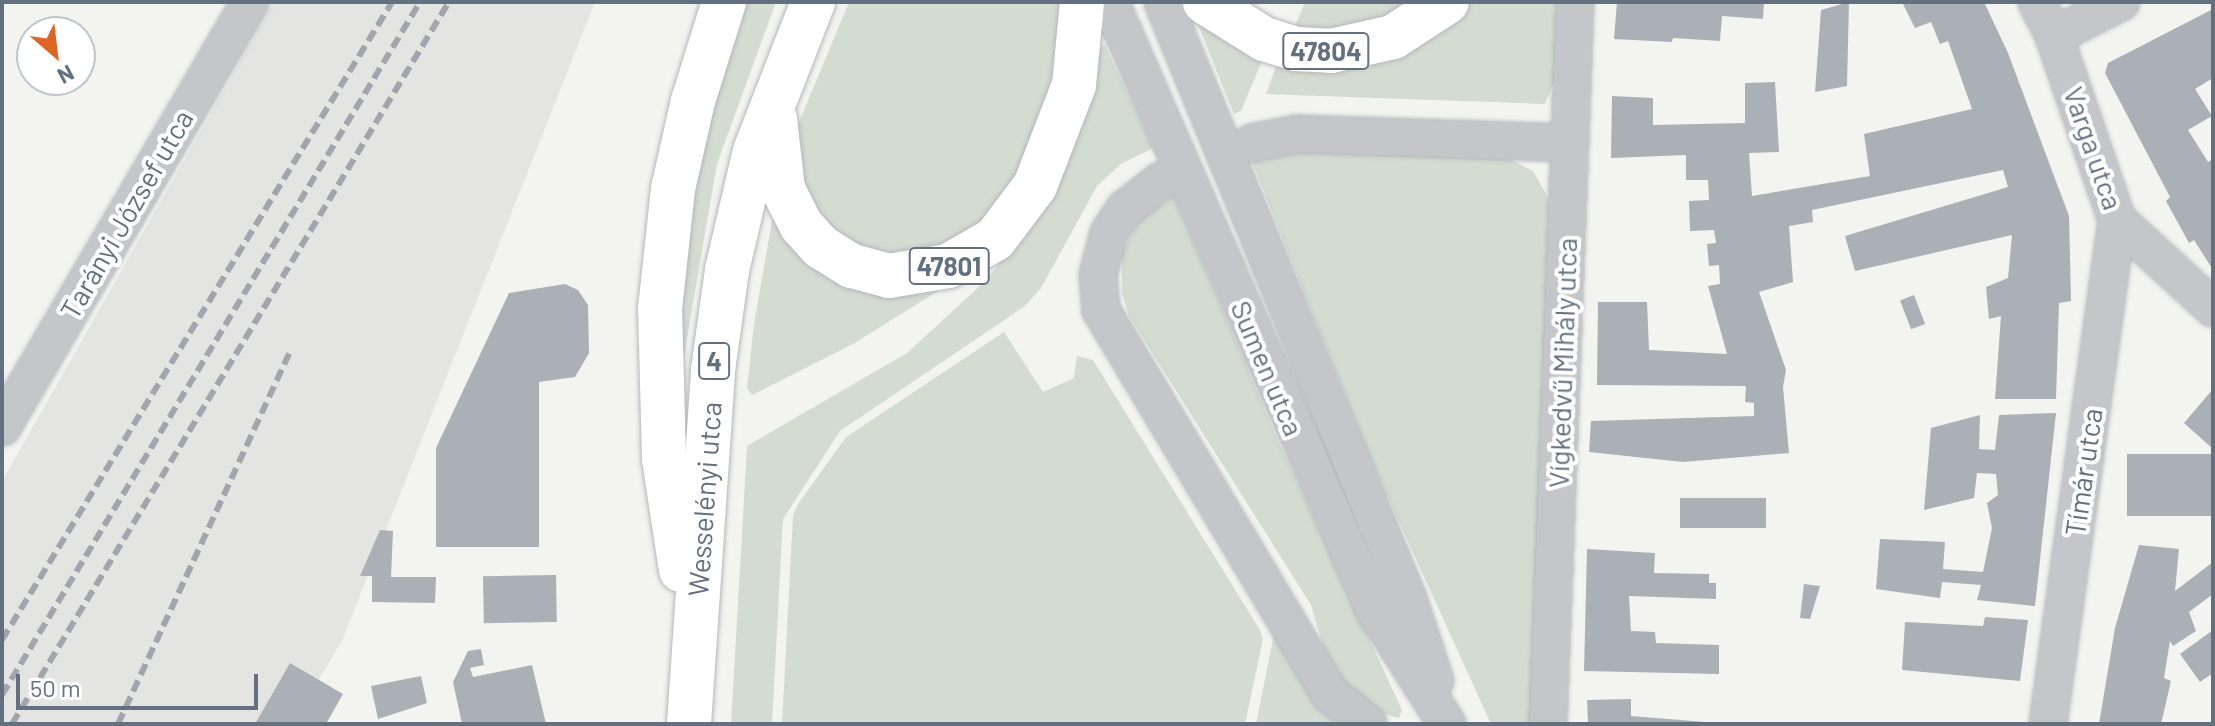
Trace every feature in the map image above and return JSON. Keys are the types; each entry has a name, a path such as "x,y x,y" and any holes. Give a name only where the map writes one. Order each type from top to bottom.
{"main road":[{"path":"693,646 664,459 659,350 669,218 693,101 724,2"},
{"name":"Wesselényi utca","path":"689,724 719,322 736,218 777,84 813,2"},
{"name":"47801","path":"777,84 777,166 788,202 810,236 833,256 870,272 889,276 930,272 995,239 1035,186 1074,85 1082,2"},
{"name":"47804","path":"1205,2 1264,39 1296,49 1331,51 1393,37 1447,2"}],"street":[{"name":"Tarányi József utca","path":"2,427 250,2"},
{"name":"Sumen utca","path":"1110,2 1375,611 1448,724"},
{"name":"Sumen utca","path":"1163,2 1408,599 1448,724"},
{"name":"Vígkedvű Mihály utca","path":"1548,724 1575,2"},
{"name":"Varga utca","path":"2037,2 2054,36 2117,220 2213,308"},
{"path":"2054,36 2121,2"},
{"path":"1252,143 1298,134 1570,143"},
{"path":"1161,181 1136,198 1109,233 1098,275 1101,310 1329,693 1368,724"},
{"name":"Tímár utca","path":"2048,724 2117,220"}],"shaded area":[{"path":"274,2 595,2 342,641 292,724 2,724 2,481"},
{"path":"738,2 776,2 717,164 680,379 678,259"},
{"path":"849,2 1062,2 1053,83 1044,117 1003,202 953,247 867,256 807,207 797,127"},
{"path":"1305,2 1424,2 1364,31 1292,33"},
{"path":"1469,2 1559,2 1556,78 1545,104 1266,94 1279,58"},
{"path":"1195,17 1265,54 1241,111 1234,114"},
{"path":"1105,45 1153,148 1121,164 1097,186 1041,288 1025,306 840,431 783,519 772,724 731,724 747,446 907,353 981,285 1029,229 1066,169 1087,108 1099,49"},
{"path":"1314,150 1509,159 1533,171 1549,199 1532,724 1491,724 1371,460 1252,162"},
{"path":"1174,196 1276,436 1402,710 1399,718 1378,712 1348,693 1327,660 1311,605 1129,316 1122,293 1122,253 1141,218"},
{"path":"773,215 938,291 853,344 752,395 747,388 754,324"},
{"path":"1004,332 1043,392 1074,378 1077,356 1093,360 1260,630 1263,639 1245,724 782,724 793,515 798,504 846,437"},
{"path":"1274,634 1340,724 1256,724"}],"building":[{"path":"1617,2 1764,2 1763,19 1722,16 1720,41 1673,38 1672,42 1614,39"},
{"path":"1849,2 1847,86 1815,92 1821,10"},
{"path":"1902,2 1984,2 2008,53 2069,216 2071,301 2059,303 2056,399 1995,399 2001,316 1989,319 1986,287 2008,278 2012,235 1855,271 1845,236 2008,187 2003,170 1812,210 1813,222 1789,226 1793,282 1759,292 1786,370 1783,387 1789,453 1683,462 1589,452 1591,421 1754,416 1754,403 1745,402 1746,386 1597,385 1598,302 1647,302 1649,350 1727,354 1708,286 1720,284 1719,265 1709,266 1707,244 1716,243 1714,230 1690,231 1689,201 1709,200 1708,180 1686,180 1686,155 1611,158 1612,96 1653,98 1653,125 1745,123 1745,83 1775,82 1779,152 1749,153 1752,196 1870,176 1864,134 1972,109 1948,41 1940,44 1931,22 1915,28"},
{"path":"2213,9 2213,78 2195,89 2212,116 2188,130 2208,162 2213,159 2213,270 2194,240 2189,243 2166,201 2170,197 2105,73 2108,63"},
{"path":"565,284 578,290 588,305 589,353 575,377 539,382 539,547 436,547 436,448 509,293"},
{"path":"1914,295 1925,324 1911,329 1900,300"},
{"path":"2213,389 2213,449 2184,423"},
{"path":"2056,413 2035,606 1977,600 1981,585 1942,582 1940,598 1876,589 1880,539 1945,542 1943,569 1983,572 1992,528 1987,503 1998,495 1996,474 1977,473 1974,498 1924,510 1931,428 1980,415 1979,449 1995,450 1999,415"},
{"path":"2127,454 2213,454 2213,516 2127,516"},
{"path":"1680,498 1766,498 1766,528 1680,528"},
{"path":"380,530 393,531 391,577 436,577 435,603 372,602 372,576 360,576"},
{"path":"2139,545 2179,549 2175,591 2213,562 2213,594 2189,612 2196,631 2173,646 2170,641 2164,678 2171,681 2161,724 2099,724 2115,628"},
{"path":"1587,549 1655,553 1654,573 1709,574 1709,583 1716,583 1716,599 1629,596 1631,631 1655,632 1656,643 1719,645 1719,674 1584,671"},
{"path":"556,575 557,622 484,623 483,576"},
{"path":"1804,584 1820,586 1810,619 1800,618"},
{"path":"1985,617 2028,620 2020,681 1902,670 1905,622 1983,626"},
{"path":"2213,630 2213,673 2200,682 2180,654"},
{"path":"481,649 484,665 470,668 473,677 532,665 546,724 462,724 453,682 468,651"},
{"path":"290,663 343,694 326,724 255,724"},
{"path":"421,676 427,703 378,719 371,686"},
{"path":"1631,699 1631,716 1730,724 1588,724 1587,700"}],"railway":[{"path":"2,640 392,2"},
{"path":"2,695 420,2"},
{"path":"12,724 449,2"},
{"path":"118,724 291,349"}]}
